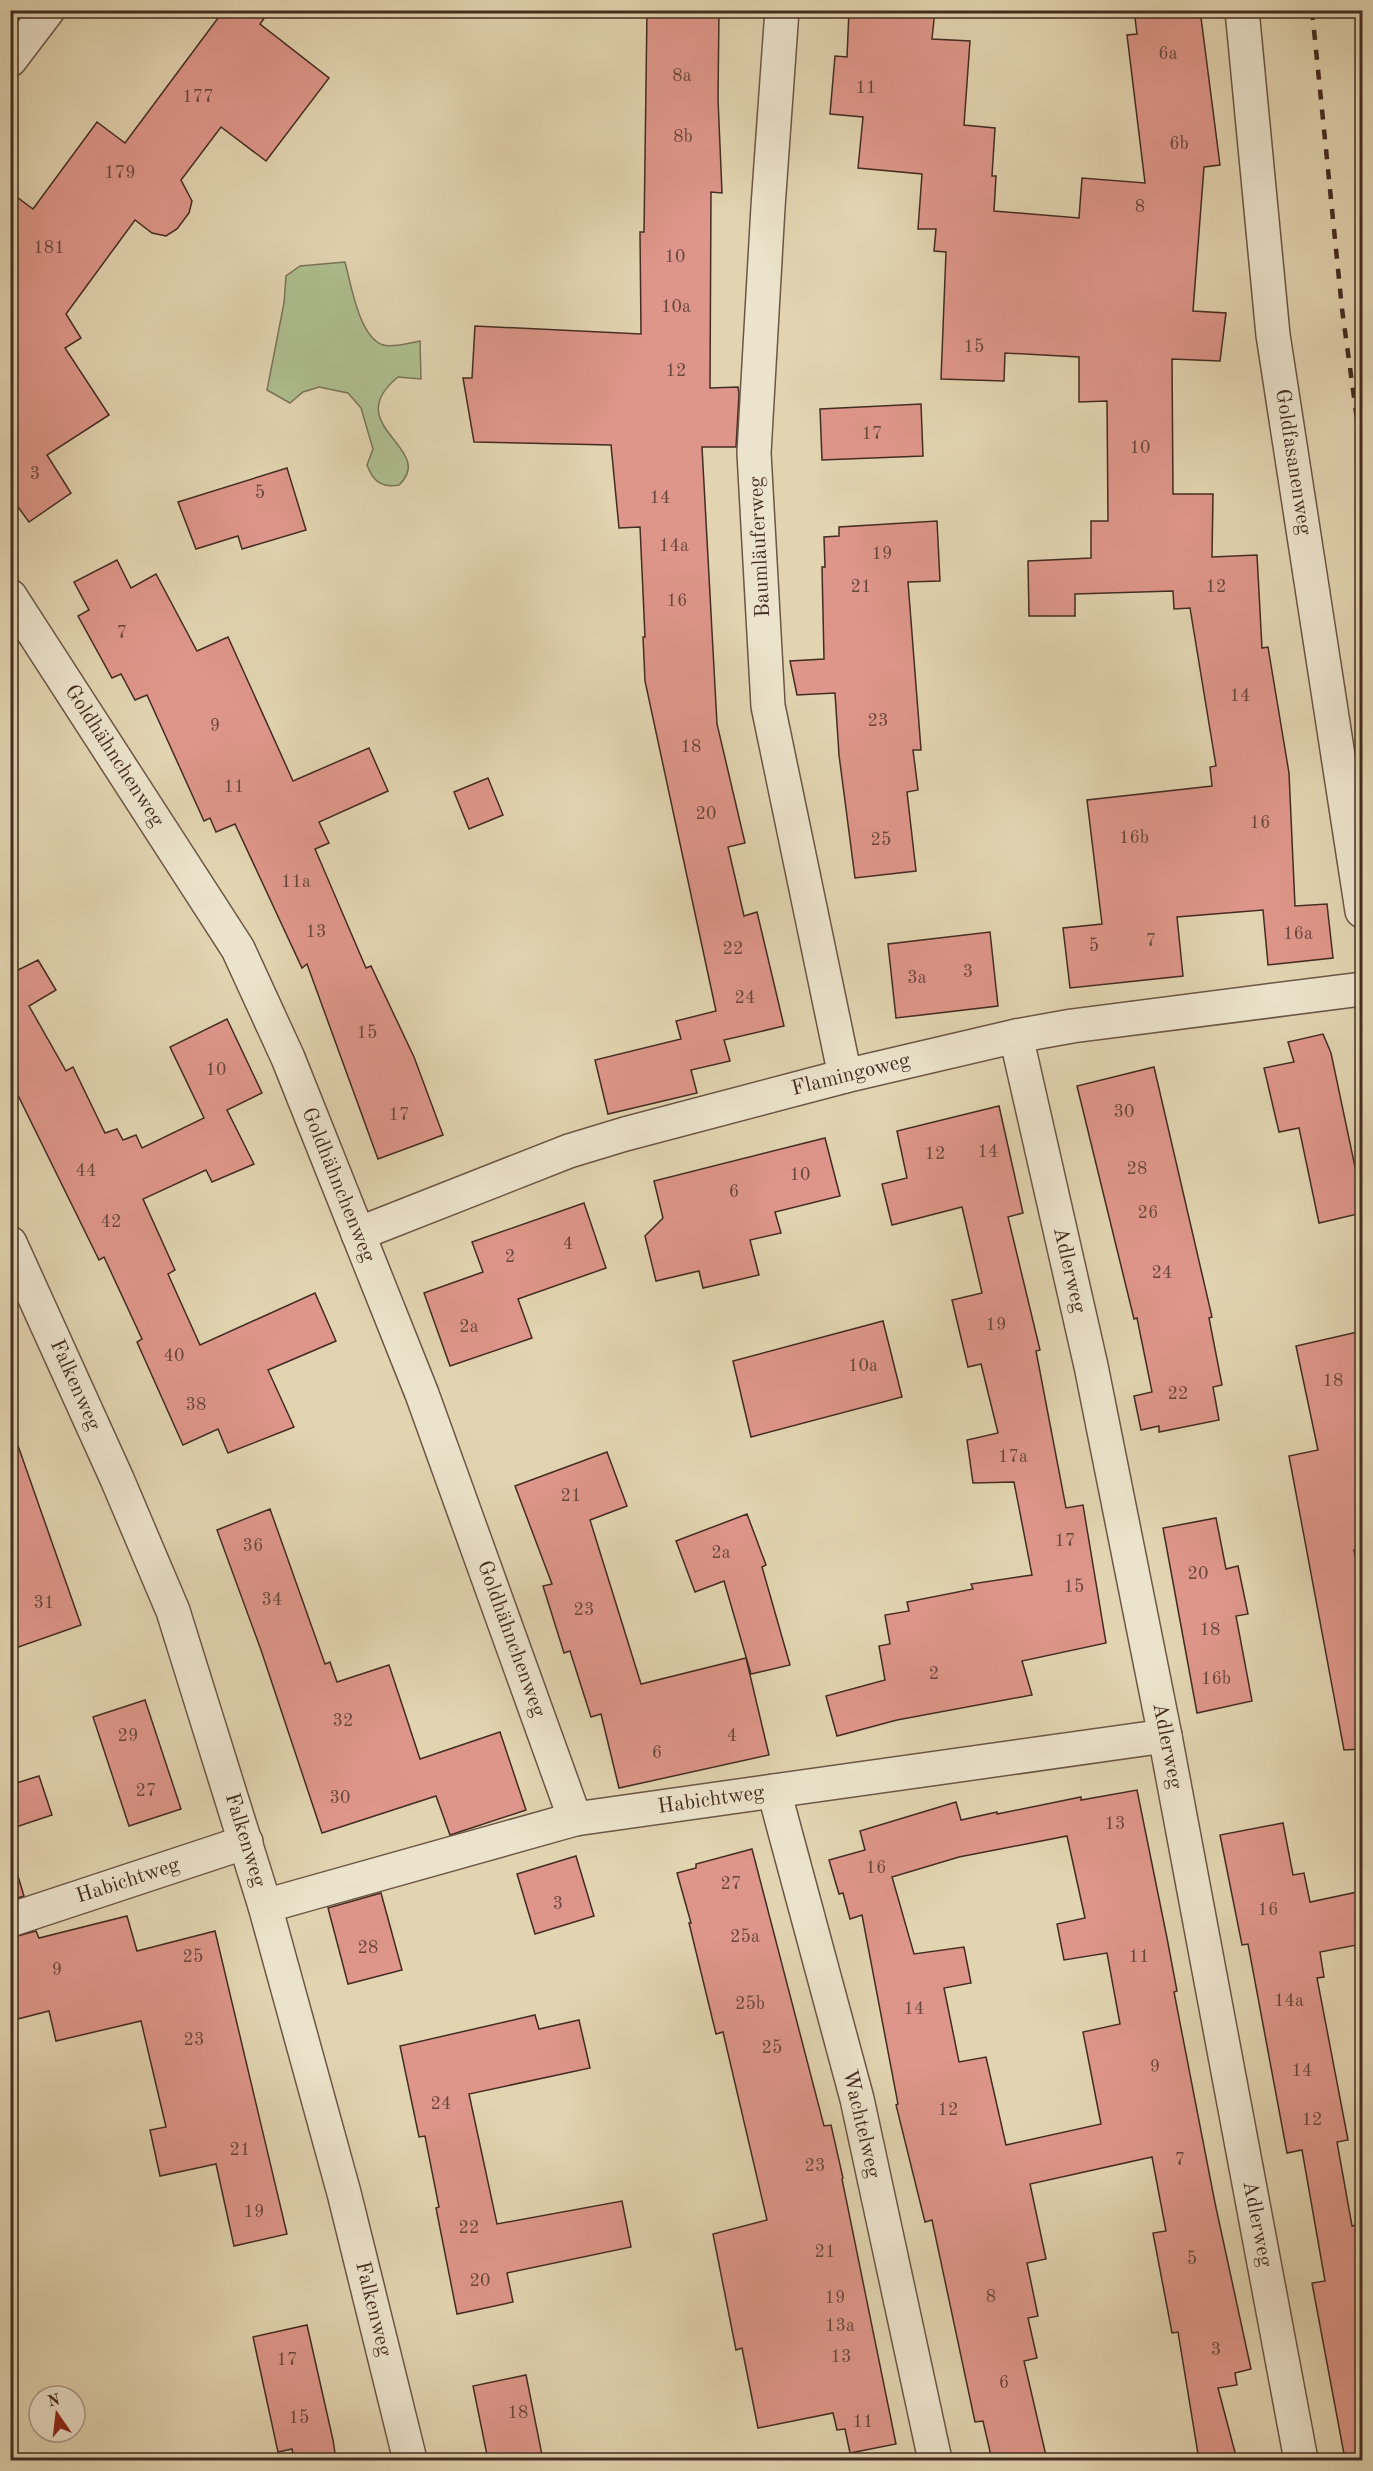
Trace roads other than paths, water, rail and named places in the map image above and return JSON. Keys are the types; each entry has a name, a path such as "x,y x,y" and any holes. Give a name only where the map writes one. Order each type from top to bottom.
{"street":[{"path":"10,60 48,10"},
{"name":"Baumläuferweg","path":"782,10 754,453 768,706 845,1076"},
{"name":"Goldfasanenweg","path":"1242,10 1273,334 1362,911"},
{"name":"Goldhähnchenweg","path":"10,596 238,949 288,1058 422,1394 575,1819"},
{"name":"Flamingoweg","path":"358,1234 569,1151 845,1076 1016,1036 1072,1026 1362,989"},
{"name":"Adlerweg","path":"1016,1036 1091,1365 1165,1736 1302,2460"},
{"name":"Falkenweg","path":"10,1243 117,1479 173,1611 265,1906 344,2193 410,2460"},
{"name":"Habichtweg","path":"265,1906 575,1819 1165,1736"},
{"name":"Wachtelweg","path":"774,1791 857,2099 935,2460"},
{"name":"Habichtweg","path":"10,1920 246,1842"}],"railway":[{"path":"1312,10 1342,309 1362,456"}]}
